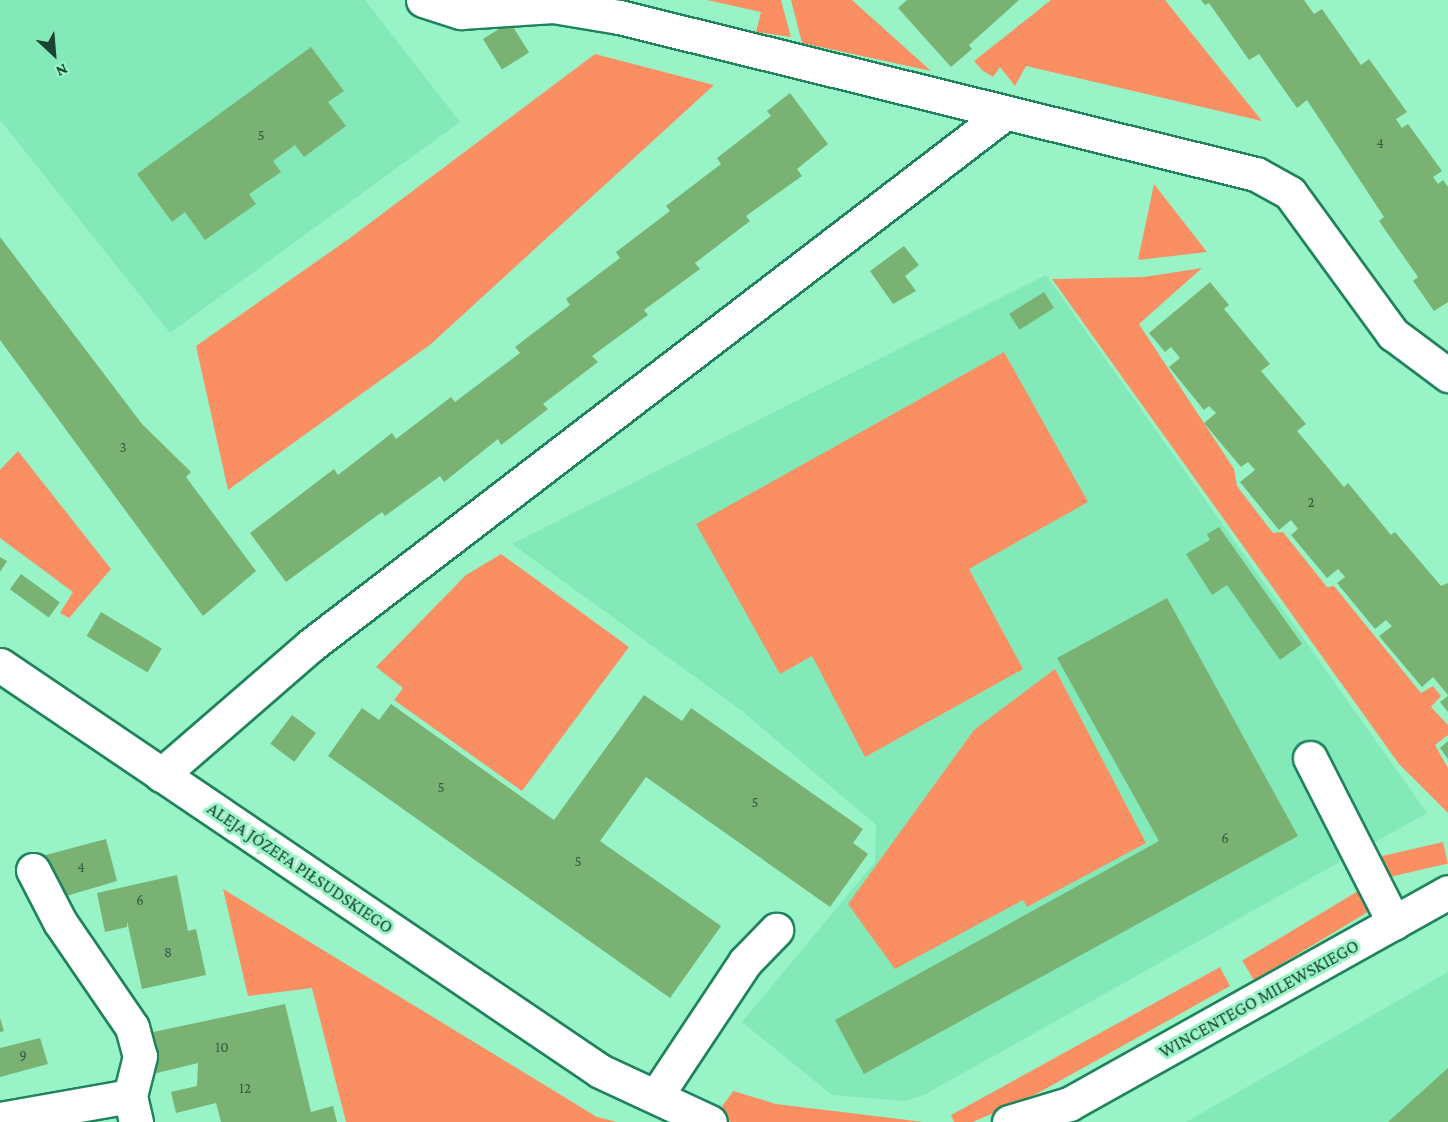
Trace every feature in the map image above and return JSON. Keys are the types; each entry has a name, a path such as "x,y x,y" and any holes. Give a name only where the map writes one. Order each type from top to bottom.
{"street":[{"path":"423,0 461,12 553,6 619,17 1005,112 1276,182 1300,206 1393,334 1448,375"},
{"path":"161,775 311,645 1005,112"},
{"name":"ALEJA JÓZEFA PIŁSUDSKIEGO","path":"0,665 655,1109 710,1122"},
{"path":"1310,758 1394,923"},
{"path":"0,1119 133,1109 140,1056 132,1028 60,922 33,870"},
{"name":"WINCENTEGO MILEWSKIEGO","path":"1009,1122 1059,1113 1448,892"},
{"path":"655,1109 745,962 776,930"}],"shaded area":[{"path":"0,0 365,0 460,122 170,333 0,120"},
{"path":"707,0 781,0 791,37 756,32 761,12"},
{"path":"791,0 852,0 931,71 802,43"},
{"path":"1051,0 1165,0 1262,121 1026,66 1015,86 1000,67 993,77 982,70 974,61"},
{"path":"595,54 714,85 431,344 228,490 196,346 350,238"},
{"path":"1154,184 1207,252 1138,260"},
{"path":"1202,268 1139,324 1234,469 1237,486 1273,533 1283,532 1327,587 1334,586 1421,693 1433,686 1441,696 1431,707 1448,725 1448,735 1435,745 1448,768 1448,813 1399,764 1052,279 1144,277"},
{"path":"1046,275 1427,813 924,1095 906,1101 832,1095 742,1022 875,862 876,825 742,711 512,544"},
{"path":"1004,352 1088,502 969,569 1023,669 865,757 812,656 780,674 696,524"},
{"path":"18,451 111,569 69,618 60,613 73,592 0,538 0,470"},
{"path":"501,554 629,647 522,791 394,700 403,688 376,667 466,575"},
{"path":"1055,669 1146,843 1027,907 1023,900 895,969 848,904 974,730"},
{"path":"1443,842 1448,863 1379,879 1374,858"},
{"path":"1363,888 1375,908 1254,980 1242,961"},
{"path":"223,889 597,1117 617,1122 346,1122 312,988 248,996"},
{"path":"1220,967 1230,986 1038,1093 973,1122 954,1122 951,1115"},
{"path":"1448,972 1448,1122 1186,1122"},
{"path":"733,1091 776,1104 924,1122 731,1122 716,1115"}],"building":[{"path":"907,0 1019,0 969,45 972,49 951,67 898,8"},
{"path":"1201,0 1304,0 1314,14 1322,9 1361,65 1369,59 1407,112 1396,119 1402,128 1408,124 1442,171 1433,177 1438,184 1443,180 1448,187 1448,302 1434,311 1413,281 1418,277 1379,221 1384,217 1307,100 1297,108 1259,54 1249,60 1209,3 1205,5"},
{"path":"510,22 529,53 502,69 483,39"},
{"path":"311,47 344,91 328,102 346,126 304,157 295,145 273,161 281,172 249,194 256,204 205,240 185,212 172,222 137,174"},
{"path":"790,93 828,144 797,169 802,176 746,216 750,221 695,263 700,269 644,310 648,315 592,356 598,362 543,404 548,409 501,445 498,439 444,482 440,476 385,516 382,512 286,582 250,533 334,469 338,475 392,433 396,439 451,397 455,402 520,353 515,347 570,305 566,299 620,258 616,252 670,211 666,206 721,164 717,158 771,116 767,111"},
{"path":"0,237 142,424 191,472 186,477 256,571 203,616 0,340"},
{"path":"904,246 919,265 905,276 916,291 893,304 870,271"},
{"path":"1210,282 1229,305 1224,309 1270,364 1261,371 1306,424 1297,431 1344,487 1348,483 1391,535 1395,532 1441,586 1448,583 1448,695 1433,677 1422,687 1379,636 1392,626 1386,620 1375,629 1337,583 1345,577 1338,569 1327,578 1291,535 1298,529 1291,520 1279,530 1240,482 1255,470 1248,462 1241,467 1204,423 1216,413 1209,406 1204,410 1169,367 1180,358 1171,347 1165,352 1149,333"},
{"path":"1044,292 1054,308 1019,330 1009,314"},
{"path":"1219,527 1302,644 1280,660 1227,585 1212,595 1186,554 1210,540 1207,534"},
{"path":"0,557 7,561 0,572"},
{"path":"21,574 60,602 49,618 10,589"},
{"path":"1167,598 1298,836 864,1074 835,1020 1159,841 1057,658"},
{"path":"101,612 162,649 147,673 87,636"},
{"path":"644,695 682,721 691,708 863,829 853,843 868,854 830,907 646,777 600,841 721,926 670,998 328,756 362,708 379,720 391,704 554,820"},
{"path":"1448,696 1448,712 1440,702"},
{"path":"292,715 316,733 294,762 270,744"},
{"path":"1448,741 1448,759 1440,748"},
{"path":"106,839 117,881 63,897 42,856"},
{"path":"177,875 188,931 196,929 206,975 142,989 127,921 127,927 105,932 97,893"},
{"path":"285,1004 311,1112 333,1106 337,1122 221,1122 216,1103 176,1113 171,1092 197,1086 198,1063 153,1074 144,1034"},
{"path":"0,1018 4,1031 0,1032"},
{"path":"40,1038 48,1064 0,1077 0,1048"},
{"path":"1448,1068 1448,1122 1388,1122"}]}
